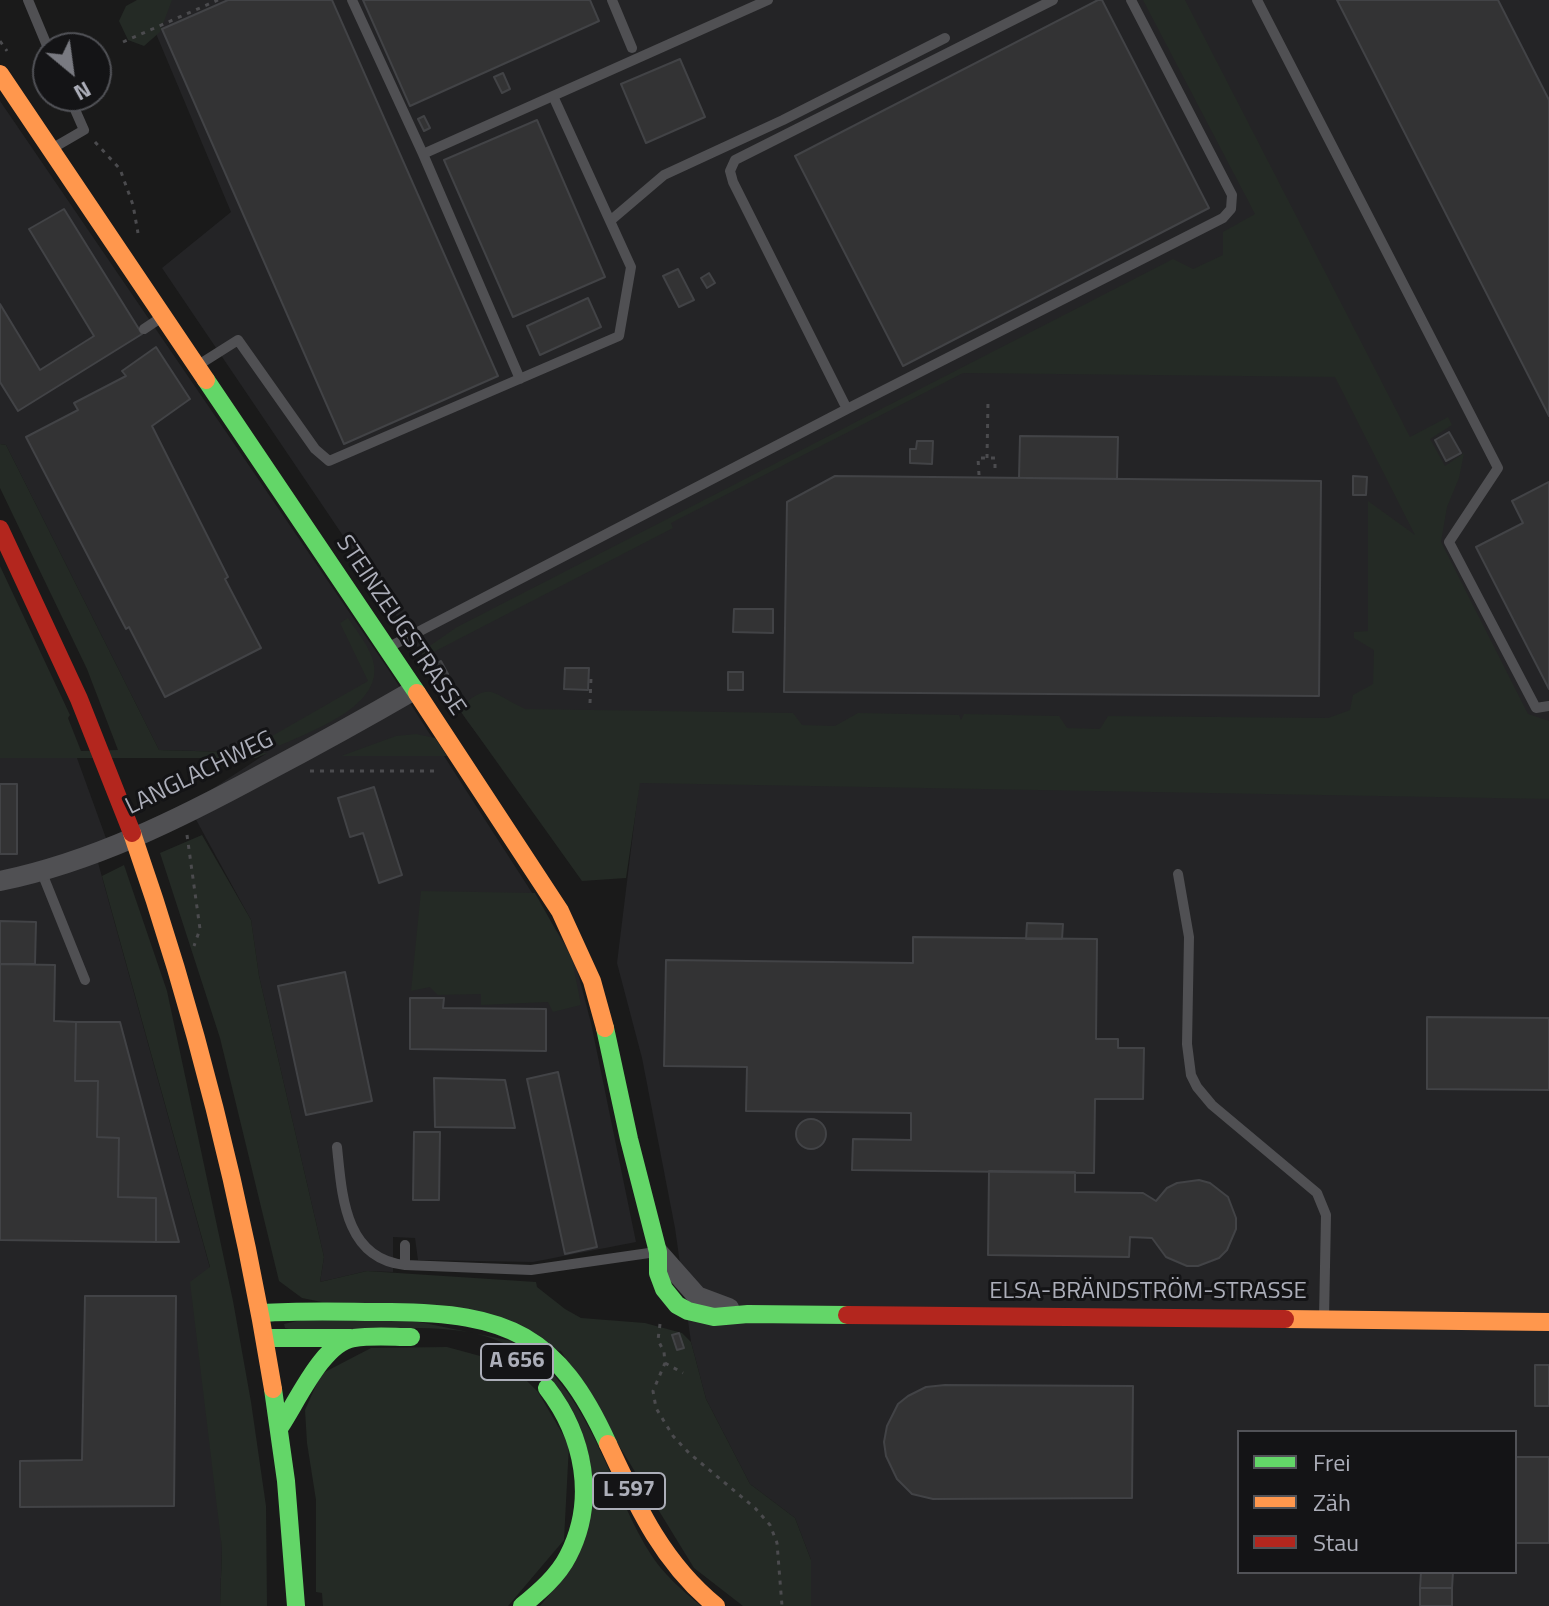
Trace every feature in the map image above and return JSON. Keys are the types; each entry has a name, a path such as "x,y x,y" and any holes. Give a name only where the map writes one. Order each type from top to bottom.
{"main road":[{"name":"STEINZEUGSTRASSE","path":"0,74 560,911 592,981 607,1033 629,1139 658,1252"},
{"path":"0,529 43,615 88,720 147,875 182,988 240,1213 262,1313 280,1427 296,1606"},
{"name":"L 597","path":"262,1313 301,1310 447,1313 498,1324 527,1338 571,1377 598,1420 637,1511 654,1540 685,1580 716,1606"},
{"name":"ELSA-BRÄNDSTRÖM-STRASSE","path":"748,1314 1549,1322"},
{"path":"266,1338 431,1338"},
{"path":"280,1427 315,1367 351,1338"},
{"name":"A 656","path":"522,1606 551,1580 568,1555 580,1524 584,1498 584,1473 573,1429 550,1392 536,1379"}],"street":[{"name":"LANGLACHWEG","path":"0,881 42,873 179,817 414,690"},
{"name":"ELSA-BRÄNDSTRÖM-STRASSE","path":"658,1252 697,1296 748,1314"}],"lane":[{"path":"28,0 41,32"},
{"path":"352,0 423,154 520,379"},
{"path":"612,0 632,48"},
{"path":"423,154 768,0"},
{"path":"847,409 733,182 730,171 735,160 1053,0"},
{"path":"386,649 1223,218 1231,209 1232,195 1131,0"},
{"path":"1257,0 1498,468 1449,542 1536,708 1549,706"},
{"path":"610,221 664,175 783,120 945,38"},
{"path":"197,366 238,340 315,449 329,461 619,336 631,267 553,96"},
{"path":"51,149 84,130 76,112"},
{"path":"144,329 163,316"},
{"path":"42,873 85,980"},
{"path":"1178,874 1189,937 1187,1044 1191,1075 1212,1105 1317,1193 1323,1203 1326,1215 1324,1320"},
{"path":"337,1147 343,1203 357,1238 392,1264 531,1270 658,1252"},
{"path":"405,1245 405,1265"}],"path":[{"path":"200,0 203,7"},
{"path":"123,42 218,0"},
{"path":"84,130 120,169 133,205 138,235"},
{"path":"987,458 988,401"},
{"path":"979,475 978,458 995,458 995,474"},
{"path":"590,703 591,677"},
{"path":"284,762 309,771 469,771"},
{"path":"189,839 200,929"},
{"path":"667,1315 658,1327 658,1340 665,1363 653,1391 656,1408 673,1436 689,1453 755,1508 770,1525 777,1543 782,1606"},
{"path":"665,1363 683,1373"}],"shaded area":[{"path":"137,0 172,0 160,32 144,46 128,40 119,21 126,6"},
{"path":"160,0 1549,0 1549,1606 811,1606 811,1560 795,1518 750,1484 706,1399 691,1342 675,1228 642,1058 617,963 639,784 496,758 468,722 388,602 384,586 375,583 162,268 231,212 149,17"},
{"path":"1143,0 1185,0 1410,437 1448,417 1452,425 1430,439 1445,466 1464,453 1459,478 1447,507 1441,542 1528,714 1549,721 1549,799 640,783 626,878 582,881 459,709 469,700 491,692 525,709 793,713 802,725 835,726 858,713 959,715 961,720 964,714 1059,716 1067,728 1100,729 1108,716 1328,718 1350,710 1353,695 1373,684 1374,650 1354,638 1354,632 1368,631 1368,501 1415,535 1335,377 963,373 671,523 673,528 424,657 421,652 457,627 1173,259 1193,269 1223,255 1223,232 1255,214"},
{"path":"0,101 388,669 574,958 591,1023 636,1242 533,1262 418,1260 415,1238 393,1237 393,1272 367,1271 320,1282 324,1257 259,976 251,920 188,805 267,753 159,750 6,445 0,444"},
{"path":"0,444 6,445 159,750 268,753 256,758 0,758 0,566 70,715 68,718 81,751 118,750 87,669 0,488"},
{"path":"348,618 371,655 374,672 370,688 360,701 328,724 279,746 272,736 368,681 340,623"},
{"path":"416,734 435,738 447,756 341,756 396,736"},
{"path":"0,758 77,758 107,841 94,848 210,1268 222,1549 220,1606 0,1606"},
{"path":"202,835 251,920 259,976 324,1257 320,1282 367,1271 536,1282 537,1287 581,1318 645,1323 682,1333 691,1342 706,1399 750,1484 795,1518 811,1560 811,1606 743,1606 694,1568 561,1351 302,1298 279,1281 220,1038 160,853"},
{"path":"124,865 167,991 233,1301 266,1506 267,1606 220,1606 222,1549 190,1282 210,1267 102,876"},
{"path":"421,891 535,893 572,959 581,1005 553,1012 548,1002 481,1005 481,994 438,995 430,987 411,991"},
{"path":"306,1319 399,1319 445,1323 489,1332 522,1347 548,1369 570,1396 655,1561 701,1606 540,1606 566,1572 585,1534 591,1502 591,1469 584,1437 571,1407 552,1381 528,1358 500,1342 452,1330 315,1331 285,1328 284,1324"},
{"path":"447,1347 495,1360 525,1379 538,1392 569,1445 564,1540 508,1606 323,1606 322,1593 316,1592 316,1500 305,1410 321,1374 371,1348"}],"building":[{"path":"228,0 332,0 498,376 344,444 162,29"},
{"path":"363,0 590,0 599,21 410,106"},
{"path":"1102,0 1209,208 903,366 795,156"},
{"path":"1337,0 1498,0 1549,100 1549,416"},
{"path":"680,59 705,117 646,143 621,84"},
{"path":"503,73 510,89 502,93 494,77"},
{"path":"424,116 430,128 424,131 418,119"},
{"path":"537,120 605,277 513,317 444,160"},
{"path":"64,209 142,334 18,411 0,382 0,304 40,370 94,336 29,229"},
{"path":"678,269 694,300 679,307 663,276"},
{"path":"709,273 715,283 707,288 701,278"},
{"path":"588,298 601,327 540,355 527,326"},
{"path":"156,347 190,399 152,426 261,648 165,697 26,437 78,410 74,403 126,376 122,371"},
{"path":"1449,432 1461,453 1446,461 1435,440"},
{"path":"1020,436 1118,437 1117,479 1019,478"},
{"path":"917,441 933,441 932,464 910,463 910,449 916,449"},
{"path":"835,476 1321,481 1319,696 784,692 787,502"},
{"path":"1353,476 1367,477 1366,495 1353,495"},
{"path":"1549,482 1549,689 1476,547 1523,523 1512,501"},
{"path":"734,609 773,609 773,633 733,632"},
{"path":"441,661 448,674 442,677 435,664"},
{"path":"565,668 589,668 588,690 564,689"},
{"path":"728,672 743,672 743,690 728,690"},
{"path":"0,784 17,784 17,854 0,854"},
{"path":"374,787 402,875 379,883 363,833 350,837 338,798"},
{"path":"0,921 36,922 35,964 0,964"},
{"path":"1027,923 1063,924 1062,939 1026,939"},
{"path":"913,937 1097,939 1096,1039 1118,1039 1118,1048 1144,1048 1143,1099 1095,1099 1094,1173 852,1170 853,1139 911,1140 911,1113 746,1111 747,1067 664,1066 666,960 913,963"},
{"path":"0,964 55,965 54,1021 76,1022 75,1081 98,1081 97,1137 119,1138 118,1197 156,1198 156,1242 0,1240"},
{"path":"345,972 372,1101 306,1115 278,986"},
{"path":"410,998 444,998 443,1008 546,1009 546,1051 410,1049"},
{"path":"1427,1017 1549,1018 1549,1090 1427,1089"},
{"path":"76,1022 120,1022 179,1242 156,1242 156,1198 118,1197 119,1138 97,1137 98,1081 75,1081"},
{"path":"558,1072 597,1247 565,1254 527,1079"},
{"path":"434,1078 505,1080 515,1128 435,1127"},
{"path":"811,1119 821,1124 826,1134 821,1144 811,1149 801,1144 796,1134 801,1124"},
{"path":"414,1132 440,1132 439,1200 413,1200"},
{"path":"989,1171 1075,1172 1075,1192 1143,1193 1156,1201 1167,1188 1177,1183 1199,1180 1210,1183 1228,1197 1236,1218 1236,1229 1227,1250 1219,1258 1198,1266 1187,1266 1166,1257 1152,1238 1130,1237 1129,1257 988,1255"},
{"path":"85,1296 176,1296 174,1506 20,1507 20,1461 82,1460"},
{"path":"679,1333 684,1348 677,1350 672,1335"},
{"path":"1535,1365 1549,1365 1549,1406 1535,1406"},
{"path":"1133,1386 1132,1498 933,1499 912,1494 897,1479 886,1456 884,1442 887,1426 898,1404 908,1396 926,1387"},
{"path":"1517,1457 1549,1457 1549,1543 1517,1543"},
{"path":"1421,1574 1453,1574 1452,1588 1420,1588"},
{"path":"1420,1588 1452,1588 1452,1606 1420,1606"}],"traffic: fast":[{"path":"206,380 417,693"},
{"path":"605,1028 658,1252 658,1273 664,1289 677,1305 714,1317 748,1314 847,1315"},
{"path":"262,1313 432,1313 497,1325 524,1337 548,1354 569,1377 608,1444"},
{"path":"280,1427 321,1361 343,1342 361,1337 411,1337"},
{"path":"266,1338 351,1338"},
{"path":"522,1606 548,1583 564,1563 577,1535 582,1513 584,1491 578,1447 560,1407 547,1388"},
{"path":"273,1389 286,1481 296,1606"}],"traffic: slow":[{"path":"0,74 206,380"},
{"path":"417,693 560,911 592,981 605,1028"},
{"path":"132,833 176,969 232,1178 273,1389"},
{"path":"1285,1319 1549,1322"},
{"path":"608,1444 641,1511 666,1552 680,1571 716,1606"}],"traffic: jam":[{"path":"0,529 79,699 132,833"},
{"path":"847,1315 1285,1319"}]}
